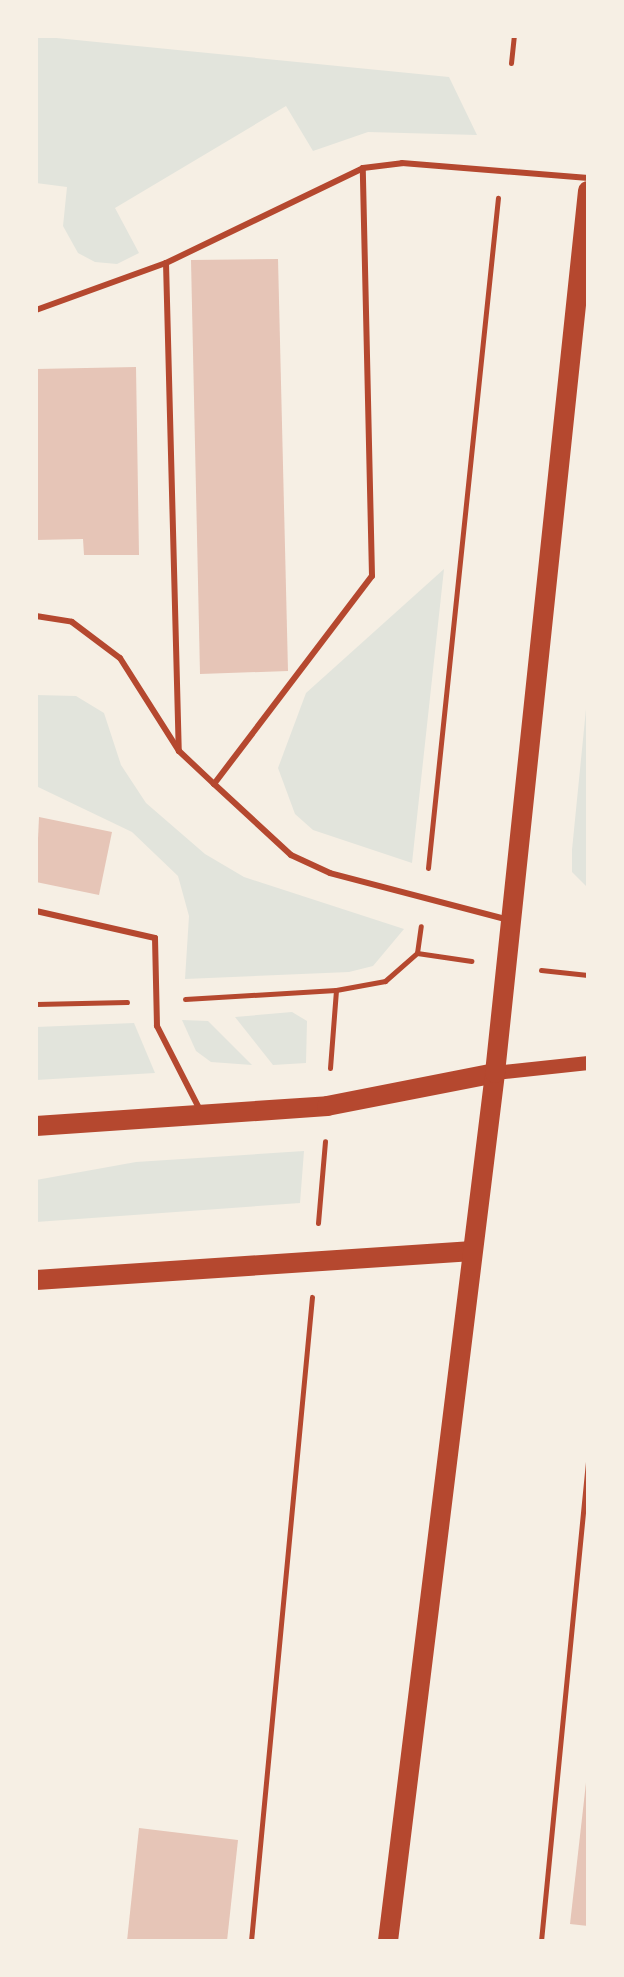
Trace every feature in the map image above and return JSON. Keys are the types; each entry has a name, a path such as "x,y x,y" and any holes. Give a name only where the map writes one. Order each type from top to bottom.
{"main road":[{"path":"388,1941 469,1251 495,1073 588,191"},
{"path":"36,1126 327,1106 495,1073"},
{"path":"36,1280 469,1251"}],"street":[{"path":"495,1073 588,1063"}],"lane":[{"path":"36,310 166,263 363,168 402,163 588,178"},
{"path":"214,784 372,576 363,168"},
{"path":"166,263 179,751"},
{"path":"36,616 72,622 120,658 179,751 291,855 424,902 512,921"},
{"path":"36,911 155,938 157,1026 202,1115"}],"path":[{"path":"511,63 514,36"},
{"path":"251,1941 315,1261 336,990 385,981 417,953 501,171"},
{"path":"541,1941 588,1460"}],"shaded area":[{"path":"36,36 449,77 477,135 368,132 313,151 286,106 115,208 139,253 117,264 95,262 78,253 63,226 67,187 36,183"},
{"path":"444,569 412,863 313,830 295,814 278,768 306,693"},
{"path":"588,689 588,888 572,872 572,850"},
{"path":"36,695 76,696 104,713 121,765 146,803 205,854 244,877 404,929 373,966 349,972 185,979 189,916 178,876 132,832 36,786"},
{"path":"292,1012 307,1021 306,1063 273,1065 235,1017"},
{"path":"182,1020 208,1021 252,1065 211,1062 196,1051"},
{"path":"134,1023 155,1073 36,1080 36,1027"},
{"path":"304,1151 300,1203 36,1222 36,1180 136,1162"}],"building":[{"path":"278,259 288,671 200,674 191,260"},
{"path":"136,367 139,555 84,555 83,539 36,540 36,369"},
{"path":"39,817 112,832 99,895 36,882"},
{"path":"588,1765 588,1926 570,1924"},
{"path":"139,1828 238,1840 227,1941 127,1941"}]}
